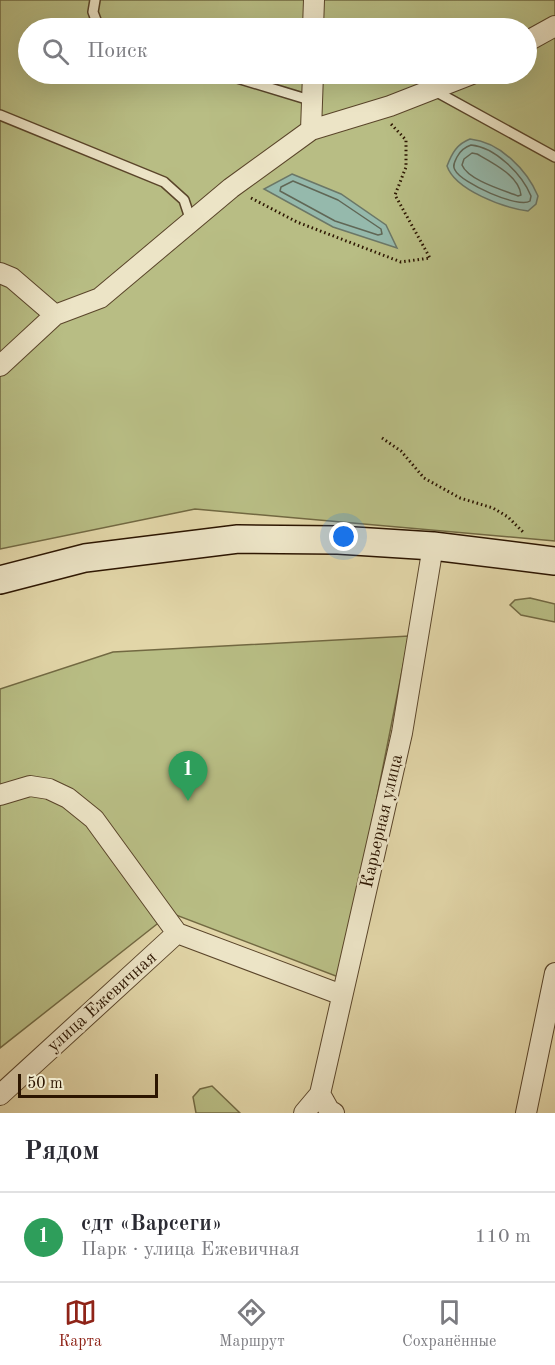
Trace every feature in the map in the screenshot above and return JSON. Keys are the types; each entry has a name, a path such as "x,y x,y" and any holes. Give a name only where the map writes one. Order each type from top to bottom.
{"main road":[{"path":"0,580 85,558 237,539 338,540 433,546 553,561"}],"street":[{"path":"314,0 314,18"},
{"path":"537,36 555,26"},
{"path":"311,130 313,84"},
{"path":"0,366 55,315 100,298 231,188 311,130 377,110 448,84"},
{"path":"0,273 12,278 55,315"},
{"name":"Карьерная улица","path":"320,1094 402,733 433,546"},
{"path":"0,795 30,786 48,789 68,798 94,819 177,933 342,995"},
{"name":"улица Ежевичная","path":"0,1095 177,933"},
{"path":"526,1113 555,973"},
{"path":"304,1113 320,1094 328,1110 334,1113"}],"lane":[{"path":"94,0 93,12 95,18"},
{"path":"257,84 313,101"},
{"path":"433,90 555,157"},
{"path":"0,115 164,182 184,200 191,221"}],"path":[{"path":"231,188 297,222 401,262 430,258 396,195 406,167 406,140 377,110"},
{"path":"382,438 401,451 424,478 460,498 493,508 508,517 553,561"}],"green space":[{"path":"0,0 555,0 555,541 195,509 0,549"},
{"path":"530,598 555,604 555,622 521,615 510,605 515,600"},
{"path":"409,636 341,978 171,913 0,1048 0,689 113,652"},
{"path":"212,1086 240,1113 196,1113 193,1097 200,1089"}],"water":[{"path":"470,139 481,141 502,151 520,167 538,196 536,204 528,211 506,206 460,183 447,166 456,150"},
{"path":"292,174 341,194 386,225 397,248 333,227 264,189"}],"place":[{"name":"сдт «Варсеги»","path":"188,801"}]}
